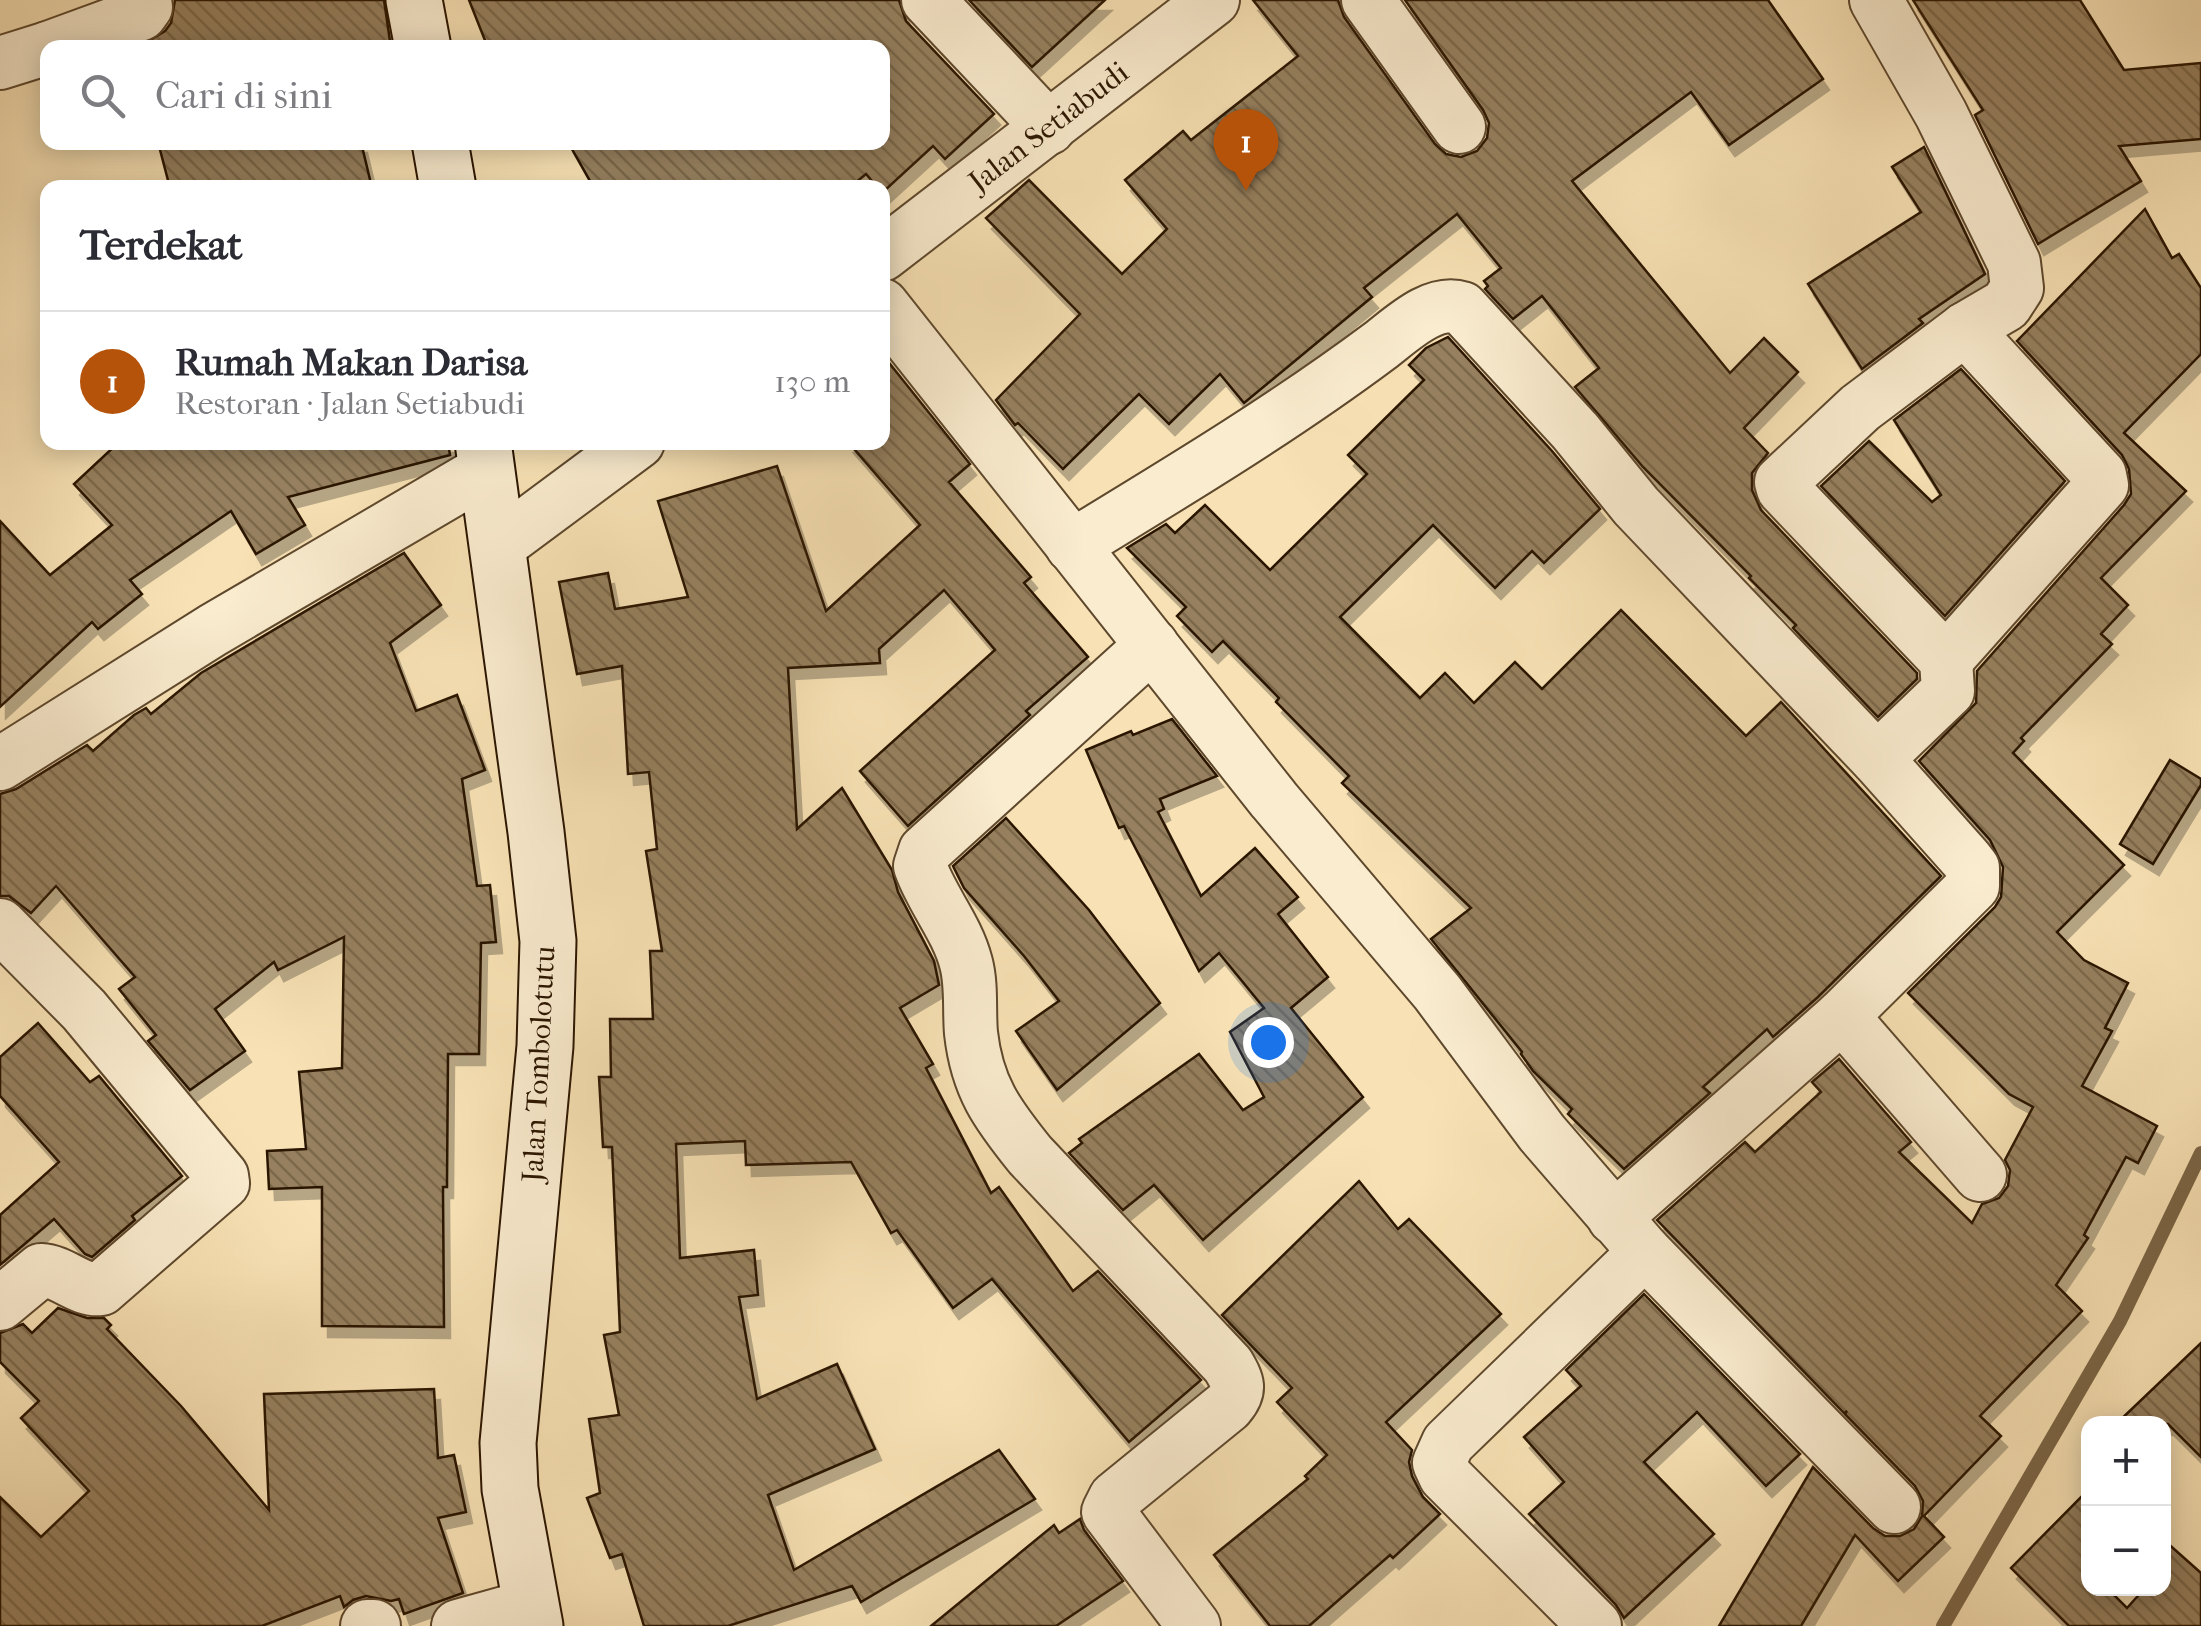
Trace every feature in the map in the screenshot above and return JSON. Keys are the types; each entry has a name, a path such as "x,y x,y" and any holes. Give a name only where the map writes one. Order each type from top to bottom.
{"street":[{"path":"70,40 141,14 145,0"},
{"path":"414,0 422,40"},
{"path":"928,0 1049,128"},
{"name":"Jalan Setiabudi","path":"890,249 1214,0"},
{"path":"1368,0 1460,127"},
{"path":"1876,0 1941,114 2014,263 2017,288 2006,304 1965,329 1860,408 1781,482 1946,660 1948,690 1877,758"},
{"path":"0,62 40,50"},
{"path":"441,150 447,180"},
{"path":"1072,546 1306,401 1407,325 1436,308 1456,306 1469,313 1636,506 1877,758 1966,859 1973,886 1630,1235 1448,1443 1439,1463 1445,1476 1595,1626"},
{"path":"890,316 1274,800 1436,992 1542,1133 1630,1235 1894,1507"},
{"path":"1946,660 2102,485 2100,475 1965,329"},
{"path":"498,546 627,450"},
{"path":"0,764 484,456"},
{"name":"Jalan Tombolotutu","path":"484,456 548,941 545,1046 508,1443 510,1489 532,1616"},
{"path":"1152,645 925,852 920,866 960,944 968,969 976,1068 1000,1119 1030,1156 1228,1365 1238,1384 1236,1396 1228,1406 1116,1498 1108,1512 1194,1626"},
{"path":"0,925 84,1010 223,1180 221,1187 101,1289 92,1290 55,1272 41,1270 0,1304"},
{"path":"1842,1016 1980,1174"},
{"path":"458,1626 532,1616"}],"building":[{"path":"175,0 384,0 390,40 150,40 171,23"},
{"path":"469,0 899,0 906,21 994,114 945,159 933,146 890,186 890,180 871,180 866,174 859,180 589,180 573,150 890,150 890,40 485,40"},
{"path":"969,0 1105,0 1032,67"},
{"path":"1253,0 1338,0 1344,17 1435,144 1446,154 1461,157 1477,151 1487,138 1489,123 1405,0 1768,0 1823,79 1729,145 1691,92 1572,181 1730,373 1764,338 1798,372 1744,428 1768,453 1752,473 1752,490 1761,510 1917,673 1917,679 1878,717 1793,628 1796,625 1751,576 1643,467 1575,387 1599,368 1542,296 1513,319 1485,289 1488,286 1484,281 1501,268 1457,214 1364,288 1372,297 1244,403 1220,374 1169,424 1139,394 1063,469 1018,423 1015,425 996,400 1080,314 986,218 1029,180 1122,274 1167,229 1125,180 1183,131 1191,140 1298,56"},
{"path":"1913,0 2080,0 2124,70 2201,63 2201,139 2119,146 2141,181 2038,244 1975,115 1983,110"},
{"path":"1924,147 1985,274 1919,319 1923,323 1862,369 1808,284 1921,212 1892,167"},
{"path":"160,150 363,150 370,180 168,180"},
{"path":"2145,209 2172,258 2179,254 2201,288 2201,354 2124,433 2186,491 2101,578 2128,605 2101,634 2112,644 2021,738 2024,741 2013,753 2124,865 2057,932 2084,960 2128,983 2105,1028 2112,1031 2082,1086 2157,1126 2138,1163 2126,1157 2084,1235 2088,1238 2056,1285 2082,1311 1980,1416 2001,1436 1924,1516 1944,1537 1898,1581 1855,1535 1801,1626 1719,1626 1813,1467 1885,1536 1900,1536 1914,1529 1922,1516 1923,1501 1915,1486 1845,1414 1847,1411 1844,1413 1657,1220 1745,1142 1755,1152 1821,1092 1812,1082 1839,1059 1911,1142 1899,1152 1972,1223 1982,1204 1999,1198 2008,1186 2010,1170 2005,1160 2033,1107 2009,1094 1908,993 1995,907 2001,897 2003,867 1990,840 1919,761 1976,703 1977,671 2131,494 2129,469 2122,455 2017,341"},
{"path":"1448,337 1600,509 1544,563 1532,551 1495,588 1433,525 1340,617 1420,698 1445,673 1474,703 1515,662 1542,689 1621,610 1746,736 1781,702 1941,876 1773,1037 1767,1029 1703,1087 1710,1093 1624,1169 1568,1114 1572,1109 1533,1071 1431,939 1471,908 1342,783 1349,776 1223,641 1212,652 1177,616 1186,607 1127,548 1166,524 1175,533 1205,505 1270,570 1367,474 1348,455 1424,380 1409,365 1426,348"},
{"path":"890,364 970,464 949,482 1031,577 1024,583 1088,657 1026,711 1030,715 908,826 860,771 995,650 944,590 879,649 880,663 788,668 797,829 842,788 892,870 898,892 934,961 939,985 900,1008 933,1064 926,1068 991,1193 999,1187 1073,1291 1098,1271 1201,1380 1129,1442 992,1279 953,1308 897,1230 891,1233 851,1162 746,1165 745,1141 676,1144 680,1258 754,1250 758,1295 739,1297 757,1399 837,1364 875,1449 768,1495 794,1570 999,1450 1035,1499 861,1602 852,1586 728,1626 644,1626 622,1554 610,1558 587,1498 600,1493 589,1419 619,1415 604,1335 620,1332 612,1147 603,1147 599,1077 611,1077 610,1019 653,1019 650,951 662,951 646,851 657,849 649,772 628,774 622,666 577,674 559,582 608,573 615,609 688,597 658,501 777,466 826,611 920,525 855,450 890,450"},
{"path":"1961,369 2065,481 1945,616 1821,486 1869,441 1932,502 1941,495 1894,420"},
{"path":"110,450 449,450 450,455 288,497 305,525 256,554 231,511 130,580 142,594 98,629 92,622 0,707 0,521 50,575 112,525 74,484"},
{"path":"404,553 441,605 390,643 416,711 457,695 485,770 462,779 477,886 490,885 496,942 481,943 479,1054 448,1054 447,1187 443,1187 444,1327 322,1326 322,1187 269,1189 267,1151 306,1149 299,1072 342,1068 344,937 278,970 274,962 215,1009 245,1051 190,1090 148,1041 156,1035 119,989 135,977 56,886 31,913 9,896 0,896 0,794 16,789 87,745 93,751 134,715 146,708 151,714 201,673"},
{"path":"1172,719 1217,776 1160,799 1164,809 1158,812 1201,896 1255,848 1298,897 1278,914 1328,977 1291,1008 1363,1097 1203,1240 1154,1185 1123,1210 1069,1153 1082,1143 1079,1139 1199,1054 1243,1110 1264,1097 1230,1032 1264,1008 1219,953 1199,971 1124,826 1119,828 1086,750"},
{"path":"2170,760 2201,779 2201,785 2153,864 2120,844"},
{"path":"1006,818 1089,910 1160,1003 1057,1090 1016,1031 1059,1001 964,888 953,866"},
{"path":"38,1023 90,1082 99,1076 182,1176 132,1216 135,1220 92,1257 54,1219 0,1265 0,1215 59,1162 0,1096 0,1057"},
{"path":"1359,1181 1398,1229 1409,1219 1501,1314 1386,1422 1412,1450 1412,1476 1423,1497 1440,1514 1309,1626 1270,1626 1214,1555 1308,1479 1305,1476 1327,1455 1277,1402 1292,1388 1222,1315"},
{"path":"1644,1294 1800,1454 1766,1486 1697,1412 1644,1462 1714,1534 1624,1618 1529,1514 1564,1482 1524,1437 1581,1386 1566,1370"},
{"path":"58,1308 87,1318 104,1318 111,1325 107,1329 181,1406 269,1510 264,1394 434,1389 438,1458 454,1455 466,1512 438,1518 463,1593 404,1614 399,1599 366,1596 344,1607 340,1596 262,1626 0,1626 0,1497 41,1537 89,1491 21,1418 39,1401 0,1362 0,1333 23,1324 32,1333"},
{"path":"2201,1343 2201,1457 2171,1427 2171,1416 2124,1416"},
{"path":"2081,1497 2081,1596 2115,1596 2127,1608 2138,1596 2171,1596 2171,1546 2201,1573 2201,1626 2069,1626 2011,1568"},
{"path":"1080,1519 1123,1581 1056,1626 931,1626 1054,1525 1059,1533"}],"waterway":[{"path":"1943,1626 2120,1321 2201,1153"}],"place":[{"name":"Rumah Makan Darisa","path":"1246,191"}]}
